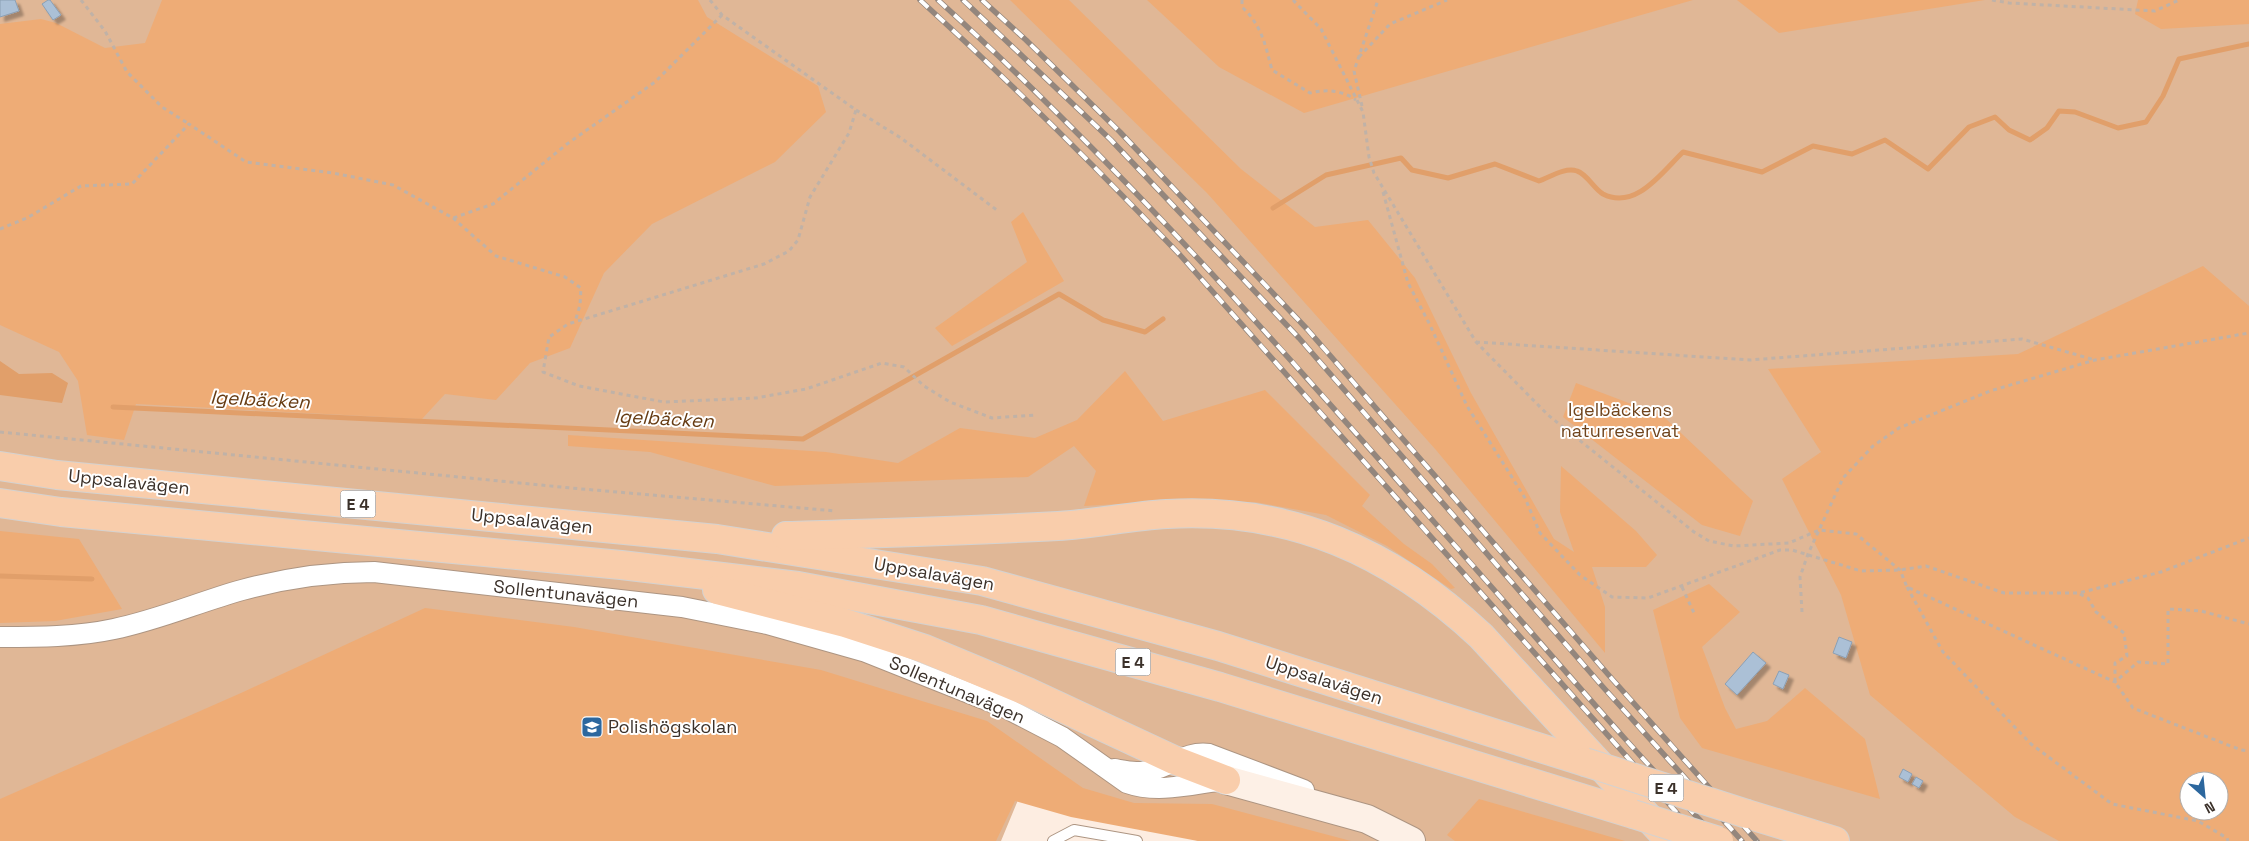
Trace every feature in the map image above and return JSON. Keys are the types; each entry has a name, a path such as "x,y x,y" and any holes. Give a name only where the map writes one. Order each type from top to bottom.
{"highway":[{"name":"Uppsalavägen","path":"0,466 67,476 717,539 982,581 1218,646 1835,841"},
{"name":"Uppsalavägen","path":"0,503 61,512 622,565 798,586 981,620 1220,687 1719,841"},
{"path":"717,539 1024,528 1167,514 1200,514 1277,522 1314,532 1386,563 1423,586 1454,610 1481,636 1670,841"},
{"path":"622,565 845,623 925,650 1028,692 1174,760 1226,780"}],"street":[{"name":"Sollentunavägen","path":"0,637 47,637 113,629 151,620 240,590 307,575 341,572 374,572 682,607 767,624 866,652 1004,707 1062,737 1127,783 1154,789 1226,780 1367,819"},
{"name":"Sollentunavägen","path":"1108,769 1140,772 1152,770 1174,760 1198,753 1208,754 1326,798 1411,841"}],"lane":[{"path":"1053,841 1074,830 1137,841"}],"path":[{"path":"81,0 105,31 126,72 162,107 246,162 333,173 393,185 453,218 496,256 564,277 581,288 580,305 575,322"},
{"path":"710,0 722,15 856,110 901,138 998,211"},
{"path":"1242,0 1242,7 1255,19 1262,34 1272,70 1310,93 1323,90 1344,92 1357,100"},
{"path":"1293,0 1321,29 1363,112"},
{"path":"1378,0 1354,71 1363,112 1369,157 1374,173 1476,342 1548,415 1644,493 1709,541 1734,546 1789,543 1818,530 1856,534 1900,570 1907,587 1943,652 2031,744 2112,804 2198,821 2227,838 2228,841"},
{"path":"1357,59 1390,24 1447,0"},
{"path":"1992,0 2009,3 2155,11 2179,0"},
{"path":"453,218 493,204 567,144 655,82 722,15"},
{"path":"856,110 849,133 810,197 798,240 789,251 764,264 575,322 549,337 543,372 579,386 664,402 756,398 806,389 882,363 904,367 924,386 950,402 992,418 1036,415"},
{"path":"0,229 27,218 81,186 132,184 189,124"},
{"path":"1382,189 1408,283 1430,325 1467,406 1525,498 1540,533 1580,575 1612,597 1648,598 1780,550 1792,550 1808,554 1862,571 1900,570 1926,566 2004,593 2080,594 2161,572 2249,538"},
{"path":"1802,612 1800,577 1818,530 1843,478 1872,446 1899,428 1990,391 2095,360 2249,333"},
{"path":"1476,342 1750,360 2022,339 2095,360"},
{"path":"1682,587 1694,613"},
{"path":"1907,587 2116,682"},
{"path":"2080,594 2088,598 2096,612 2124,633 2127,656 2114,663 2116,682 2132,708 2241,750 2249,750"},
{"path":"2116,682 2138,662 2168,664 2168,609 2201,611 2249,624"}],"green space":[{"name":"Igelbäckens naturreservat","path":"0,0 2249,0 2249,841 1200,841 1018,800 1001,841 0,841"},
{"path":"162,0 698,0 707,17 818,86 826,112 775,162 652,224 604,273 570,348 530,363 496,400 445,394 422,419 136,404 124,440 87,435 78,381 59,352 0,325 0,24 41,19 56,23 105,48 145,43"},
{"path":"1010,0 1069,0 1241,169 1315,227 1368,220 1415,278 1471,393 1554,539 1574,552 1560,512 1561,466 1636,531 1657,555 1646,567 1592,567 1605,607 1605,653 1436,450 1207,193"},
{"path":"1147,0 1693,0 1304,113 1219,67"},
{"path":"1737,0 1985,0 1779,33"},
{"path":"2138,0 2249,0 2249,24 2161,29 2135,14"},
{"path":"1023,212 1064,281 952,346 935,328 1027,262 1011,222"},
{"path":"2203,266 2249,306 2249,841 2059,841 2015,817 1870,695 1841,595 1782,479 1821,452 1768,369 2018,354"},
{"path":"1125,371 1163,421 1265,390 1370,495 1362,506 1404,544 1432,564 1455,588 1451,589 1387,546 1326,515 1255,502 1170,501 1084,506 1096,471 1074,446 1028,477 775,486 650,452 568,446 568,435 826,452 898,463 960,428 1035,438 1077,420"},
{"path":"1576,383 1663,416 1753,501 1740,536 1702,525 1563,417"},
{"path":"0,531 79,539 122,609 55,621 0,623"},
{"path":"1709,584 1740,612 1702,647 1725,708 1736,729 1767,721 1805,688 1865,739 1880,799 1702,748 1680,718 1653,610"},
{"name":"Polishögskolan","path":"425,608 574,627 821,670 987,721 1083,788 1134,803 1212,804 1351,841 1198,841 1071,817 1015,801 996,841 0,841 0,799 241,693"},
{"path":"1479,799 1625,841 1455,841 1447,835"}],"shaded area":[{"path":"0,361 19,374 52,373 68,383 62,403 0,395"}],"building":[{"path":"0,0 15,0 19,11 0,17"},
{"path":"50,0 61,15 53,20 42,4"},
{"path":"1839,637 1852,642 1846,658 1833,653"},
{"path":"1753,652 1766,663 1737,695 1725,684"},
{"path":"1779,671 1789,675 1783,689 1773,684"},
{"path":"1903,769 1912,774 1908,782 1899,777"},
{"path":"1916,777 1923,781 1919,788 1912,784"}],"waterway":[{"name":"Igelbäcken","path":"1273,208 1326,175 1401,158 1412,170 1448,178 1495,164 1539,181 1563,171 1572,170 1584,175 1603,194 1615,198 1627,197 1638,193 1658,178 1683,152 1762,172 1813,146 1852,154 1885,140 1928,169 1969,127 1995,117 2009,130 2030,140 2047,128 2059,111 2075,112 2118,128 2146,122 2163,96 2179,59 2249,44"},
{"name":"Igelbäcken","path":"113,407 803,439 1059,294 1103,320 1145,332 1163,319"},
{"name":"Igelbäcken","path":"0,576 92,579"}],"railway":[{"path":"920,0 1052,125 1180,255 1702,841"},
{"path":"938,0 1069,125 1194,254 1315,388 1611,724 1720,841"},
{"path":"963,0 1111,140 1299,338 1603,687 1742,841"},
{"path":"982,0 1026,40 1120,132 1307,329 1613,680 1757,841"}],"place":[{"name":"Polishögskolan","path":"592,727"}]}
